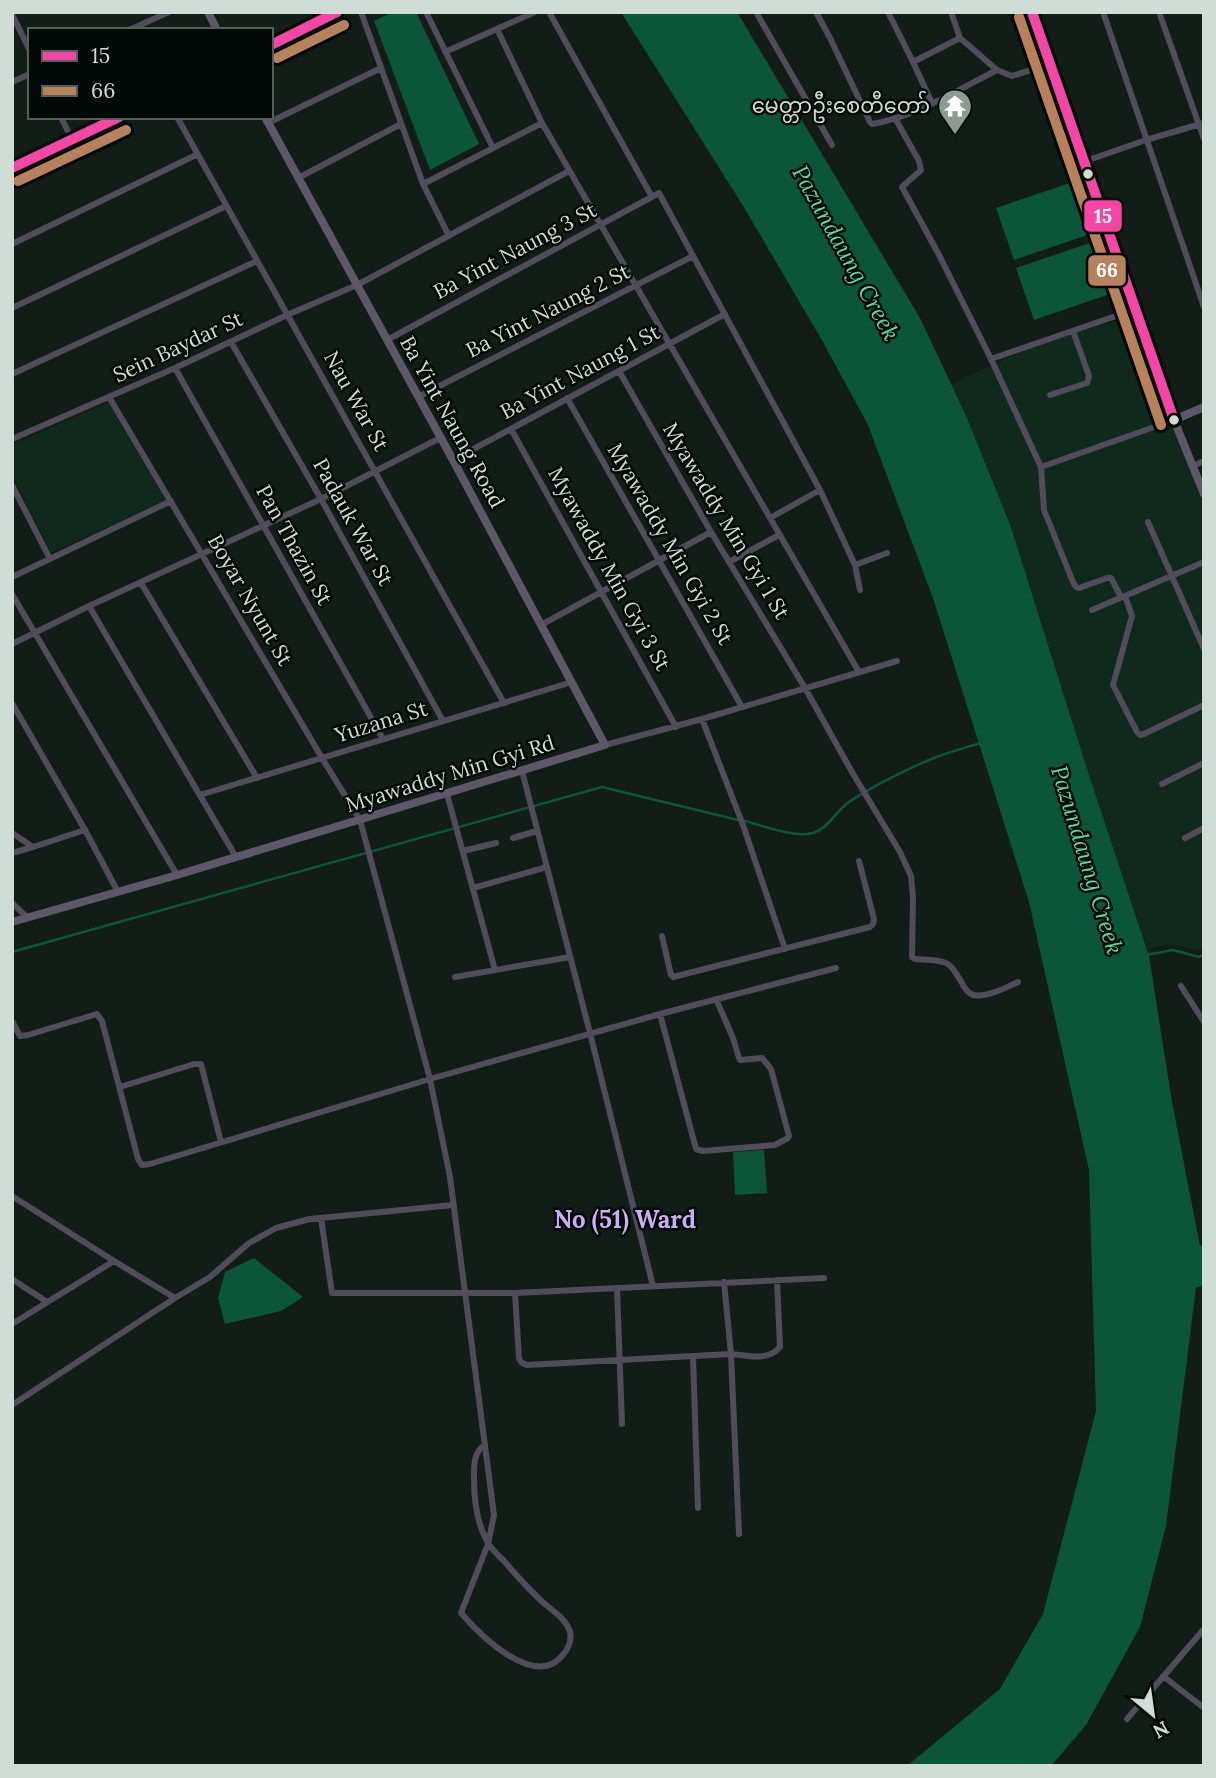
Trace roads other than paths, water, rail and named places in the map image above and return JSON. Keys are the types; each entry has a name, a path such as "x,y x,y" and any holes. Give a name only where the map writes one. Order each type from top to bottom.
{"main road":[{"path":"208,12 216,28"},
{"path":"273,45 338,12"},
{"path":"1032,12 1174,420 1204,494"},
{"path":"12,168 116,119"},
{"name":"Ba Yint Naung Road","path":"267,120 606,746"},
{"path":"1174,420 1204,407"},
{"name":"Myawaddy Min Gyi Rd","path":"12,922 606,746"}],"street":[{"path":"133,28 169,12"},
{"path":"361,12 423,184 449,236"},
{"path":"426,12 493,148"},
{"path":"445,52 535,12"},
{"path":"549,12 652,197"},
{"path":"756,12 832,145"},
{"path":"816,12 870,122 876,124 932,103 997,70"},
{"path":"888,12 932,103"},
{"path":"951,12 960,38 997,70 1012,76 1050,64"},
{"path":"1103,12 1204,307"},
{"path":"1159,12 1201,124 1204,139"},
{"path":"12,13 28,47"},
{"path":"497,29 569,171 859,672"},
{"path":"913,62 960,38"},
{"path":"273,117 381,68"},
{"path":"12,82 28,75"},
{"path":"895,118 919,161 920,170 902,187 991,359 1041,467 1044,510 1074,585 1079,588 1111,578 1132,616 1113,685 1137,733 1144,734 1204,705"},
{"path":"62,119 72,140"},
{"name":"Nau War St","path":"178,119 504,703"},
{"path":"423,184 542,122"},
{"path":"298,177 401,124"},
{"path":"1083,162 1201,124"},
{"path":"12,244 198,155"},
{"name":"Sein Baydar St","path":"12,439 357,285 569,171"},
{"name":"Ba Yint Naung 3 St","path":"387,340 659,193 693,256"},
{"path":"12,308 226,205"},
{"path":"693,256 820,490 855,565 860,590"},
{"name":"Ba Yint Naung 2 St","path":"418,397 693,256"},
{"path":"12,374 257,261"},
{"path":"991,359 1136,309"},
{"name":"Ba Yint Naung 1 St","path":"453,460 725,314"},
{"path":"1050,395 1087,383 1089,376 1073,331"},
{"name":"Padauk War St","path":"231,342 443,721"},
{"name":"Pan Thazin St","path":"175,368 383,739"},
{"name":"Myawaddy Min Gyi 1 St","path":"618,371 900,852 911,876 912,957 947,963 965,989 976,995 998,991 1018,982"},
{"name":"Boyar Nyunt St","path":"109,397 360,820 430,1079 450,1177 494,1515 488,1544 461,1613 492,1645 516,1660 539,1667 551,1666 568,1649 570,1632 565,1622 534,1595 488,1544"},
{"name":"Myawaddy Min Gyi 2 St","path":"567,398 742,707"},
{"path":"1041,467 1174,420"},
{"name":"Myawaddy Min Gyi 3 St","path":"510,429 676,727"},
{"path":"12,644 263,527 440,438"},
{"path":"1193,466 1204,461"},
{"path":"12,485 50,559"},
{"path":"769,518 820,490"},
{"path":"12,577 171,501"},
{"path":"12,509 22,505"},
{"path":"1149,523 1204,649"},
{"path":"541,625 711,532"},
{"path":"729,562 779,535"},
{"path":"855,565 887,553"},
{"path":"1092,610 1204,562"},
{"path":"141,583 257,778"},
{"path":"12,594 177,875"},
{"path":"89,606 236,857"},
{"name":"Myawaddy Min Gyi Rd","path":"606,746 897,661"},
{"name":"Yuzana St","path":"200,795 572,682"},
{"path":"13,707 118,892"},
{"path":"702,719 743,825 785,949"},
{"path":"1162,784 1204,763"},
{"path":"522,771 653,1286"},
{"path":"447,794 495,970"},
{"path":"1185,838 1204,828"},
{"path":"12,853 85,830"},
{"path":"513,838 537,831"},
{"path":"12,833 33,846"},
{"path":"463,851 496,843"},
{"path":"662,936 673,977 870,927 874,919 859,862"},
{"path":"473,888 547,867"},
{"path":"12,903 27,918"},
{"path":"455,977 570,957"},
{"path":"12,1021 20,1036 97,1014 102,1021 138,1159 142,1165 590,1033 836,968"},
{"path":"1181,986 1204,1022"},
{"path":"660,1014 696,1149 704,1151 775,1145 789,1136 771,1069 762,1058 738,1058 733,1038 716,999"},
{"path":"120,1087 201,1064 221,1142"},
{"path":"12,1196 175,1298"},
{"path":"12,1405 210,1277 249,1243 276,1228 310,1219 453,1205"},
{"path":"321,1218 332,1293 515,1293 824,1278"},
{"path":"12,1324 114,1261"},
{"path":"12,1279 47,1301"},
{"path":"515,1293 519,1359 527,1366 731,1354 765,1357 780,1348 777,1280"},
{"path":"724,1282 731,1354 740,1534"},
{"path":"617,1288 622,1424"},
{"path":"693,1356 698,1508"},
{"path":"485,1445 475,1455 474,1480 479,1524 488,1544"},
{"path":"1127,1719 1204,1629"},
{"path":"1164,1676 1204,1708"}],"water":[{"path":"393,12 416,12 479,144 430,170 374,21"},
{"name":"Pazundaung Creek","path":"621,12 737,12 920,318 967,418 1011,527 1149,956 1172,1102 1200,1246 1204,1245 1204,1285 1196,1288 1166,1526 1140,1627 1086,1725 1051,1766 907,1766 1000,1689 1043,1614 1096,1411 1089,1170 1029,902 933,598 868,425 745,209"},
{"path":"1079,180 1096,232 1014,260 996,208"},
{"path":"1099,240 1116,292 1034,320 1016,268"},
{"path":"764,1150 767,1193 735,1195 733,1152"},
{"path":"254,1258 303,1297 281,1311 225,1324 218,1298 225,1272"}],"waterway":[{"path":"745,821 788,833 813,833 823,828 849,802 879,784 934,758 980,743"},
{"path":"12,952 602,787 738,820"},
{"path":"1146,955 1173,950 1199,957 1204,955"}],"place":[{"name":"မေတ္တာဦးစေတီတော်","path":"955,136"}],"district":[{"name":"No (51) Ward","path":"625,1220"}]}
